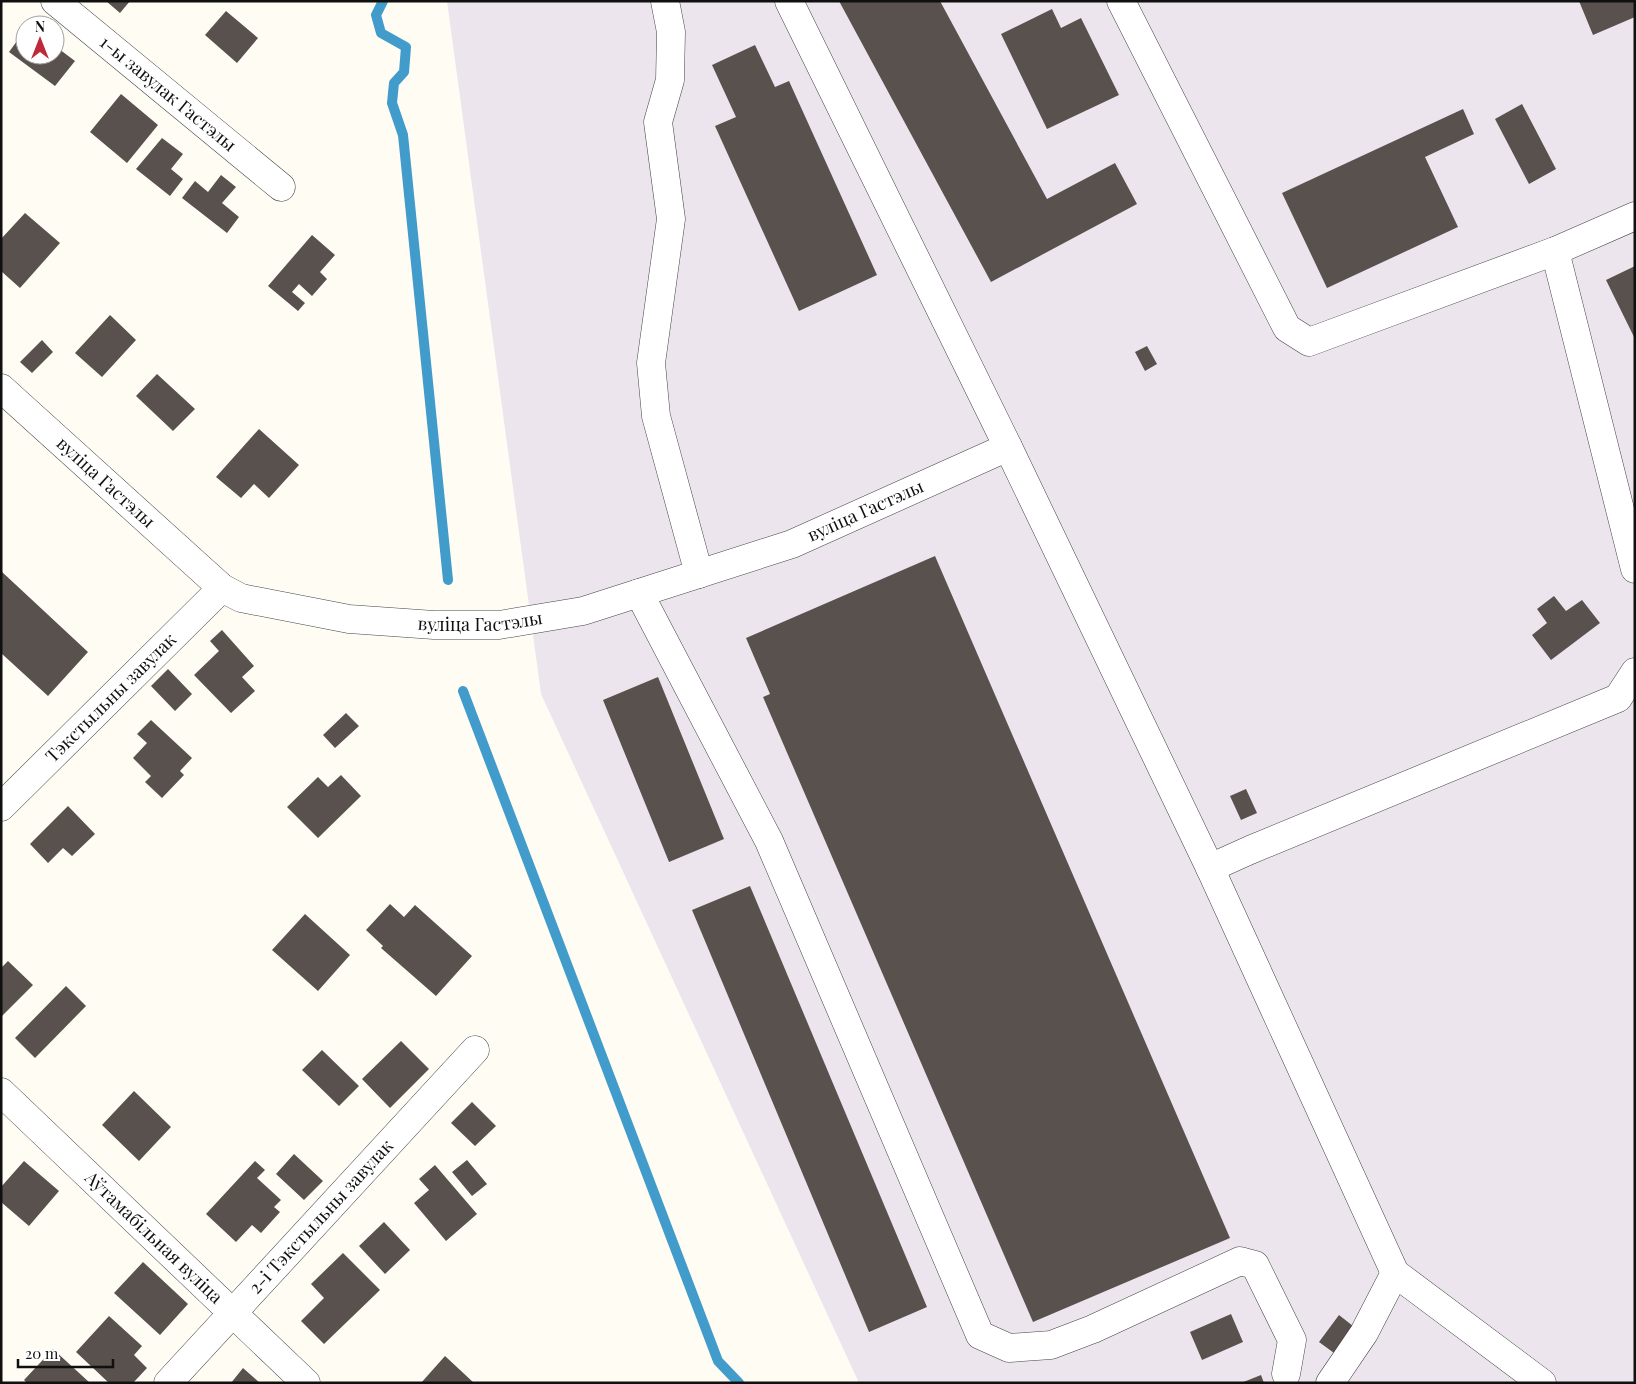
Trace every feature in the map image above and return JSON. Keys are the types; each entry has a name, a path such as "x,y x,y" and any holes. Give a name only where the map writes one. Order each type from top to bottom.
{"street":[{"name":"1-ы завулак Гастэлы","path":"55,1 281,187"},
{"path":"665,1 671,32 670,80 658,122 671,219 651,363 656,416 699,574"},
{"path":"789,1 1008,447 1210,868 1395,1272 1542,1383"},
{"path":"1121,1 1286,328 1309,342 1554,251 1635,216"},
{"path":"1554,251 1635,569"},
{"name":"вуліца Гастэлы","path":"1,388 222,588 241,598 349,619 453,625 499,625 583,611 792,544 1008,447"},
{"name":"Тэкстыльны завулак","path":"1,807 222,588"},
{"path":"639,593 769,841 980,1335 1010,1348 1051,1345 1093,1328 1240,1261 1255,1265 1292,1340 1286,1374"},
{"path":"1210,868 1618,698 1635,672"},
{"name":"2-і Тэкстыльны завулак","path":"168,1383 475,1050"},
{"name":"Аўтамабільная вуліца","path":"1,1092 306,1383"},
{"path":"1330,1383 1364,1333 1395,1272"}],"shaded area":[{"path":"447,1 1635,1 1635,1383 859,1383 541,694"}],"building":[{"path":"106,1 130,1 120,13"},
{"path":"839,1 940,1 1047,199 1115,163 1137,204 991,282"},
{"path":"1579,1 1634,1 1635,17 1593,35"},
{"path":"1052,9 1061,28 1081,18 1119,95 1047,129 1001,34"},
{"path":"226,11 258,38 237,63 205,35"},
{"path":"15,44 15,56 9,52"},
{"path":"755,45 775,87 789,81 877,275 799,311 715,126 736,117 712,65"},
{"path":"65,54 75,61 55,86 27,65 65,65"},
{"path":"121,94 158,125 127,163 90,132"},
{"path":"1522,104 1556,169 1529,184 1495,119"},
{"path":"1463,109 1474,134 1425,157 1458,227 1327,288 1282,193"},
{"path":"162,138 183,154 171,169 183,179 170,196 136,169"},
{"path":"221,175 236,187 222,203 239,217 227,233 182,198 195,181 208,192"},
{"path":"25,213 60,243 20,288 1,271 1,239"},
{"path":"312,235 335,255 320,272 327,279 312,296 299,284 292,292 305,303 298,311 268,286"},
{"path":"1635,266 1635,339 1606,280"},
{"path":"110,315 136,340 102,377 75,353"},
{"path":"42,340 53,352 32,373 20,362"},
{"path":"1147,346 1157,364 1145,371 1135,352"},
{"path":"157,374 195,409 173,431 136,396"},
{"path":"259,429 299,465 269,498 254,484 241,498 216,477"},
{"path":"935,556 1230,1238 1033,1322 763,697 770,694 746,638"},
{"path":"1,571 88,652 48,696 1,653"},
{"path":"1554,596 1566,611 1582,600 1600,623 1551,660 1532,635 1547,623 1537,609"},
{"path":"222,630 254,666 242,677 255,691 231,713 194,675 219,651 210,641"},
{"path":"168,669 192,694 175,711 151,686"},
{"path":"658,677 724,839 669,862 603,700"},
{"path":"346,713 359,726 335,748 323,735"},
{"path":"151,720 192,758 180,771 184,775 162,798 145,782 151,776 133,758 147,743 137,734"},
{"path":"341,775 361,796 318,838 287,807 318,777 328,787"},
{"path":"1246,789 1257,813 1241,820 1230,796"},
{"path":"68,806 95,834 72,856 63,848 48,863 30,844"},
{"path":"750,886 927,1307 869,1332 692,910"},
{"path":"390,904 404,917 415,905 472,956 436,996 381,948 383,946 366,930"},
{"path":"305,914 350,955 318,991 272,950"},
{"path":"8,961 33,985 1,1017 1,968"},
{"path":"66,986 86,1006 35,1058 15,1038"},
{"path":"401,1041 429,1069 390,1108 362,1079"},
{"path":"322,1050 359,1086 339,1106 302,1070"},
{"path":"134,1091 171,1127 139,1161 102,1125"},
{"path":"472,1102 496,1126 475,1146 451,1123"},
{"path":"294,1154 323,1181 304,1200 276,1174"},
{"path":"467,1160 487,1184 472,1196 452,1172"},
{"path":"24,1161 59,1191 29,1226 1,1202 1,1187"},
{"path":"255,1161 265,1170 257,1178 281,1200 274,1207 280,1212 261,1233 252,1225 236,1242 206,1214"},
{"path":"435,1165 477,1214 446,1241 414,1203 429,1190 419,1179"},
{"path":"384,1222 410,1250 385,1274 359,1246"},
{"path":"343,1253 380,1290 324,1344 301,1321 324,1298 311,1284"},
{"path":"143,1262 188,1304 160,1335 114,1293"},
{"path":"1231,1314 1243,1342 1202,1360 1190,1332"},
{"path":"1339,1315 1353,1326 1334,1353 1319,1342"},
{"path":"109,1316 142,1346 134,1355 147,1368 133,1383 109,1383 76,1352"},
{"path":"53,1349 90,1383 27,1383 24,1380"},
{"path":"445,1356 474,1383 421,1383"},
{"path":"243,1368 260,1383 231,1383"},
{"path":"1261,1375 1264,1383 1241,1383"}],"waterway":[{"path":"383,1 376,15 381,33 406,47 404,72 394,83 392,103 403,135 448,580"},
{"path":"463,691 718,1361 739,1383"}]}
